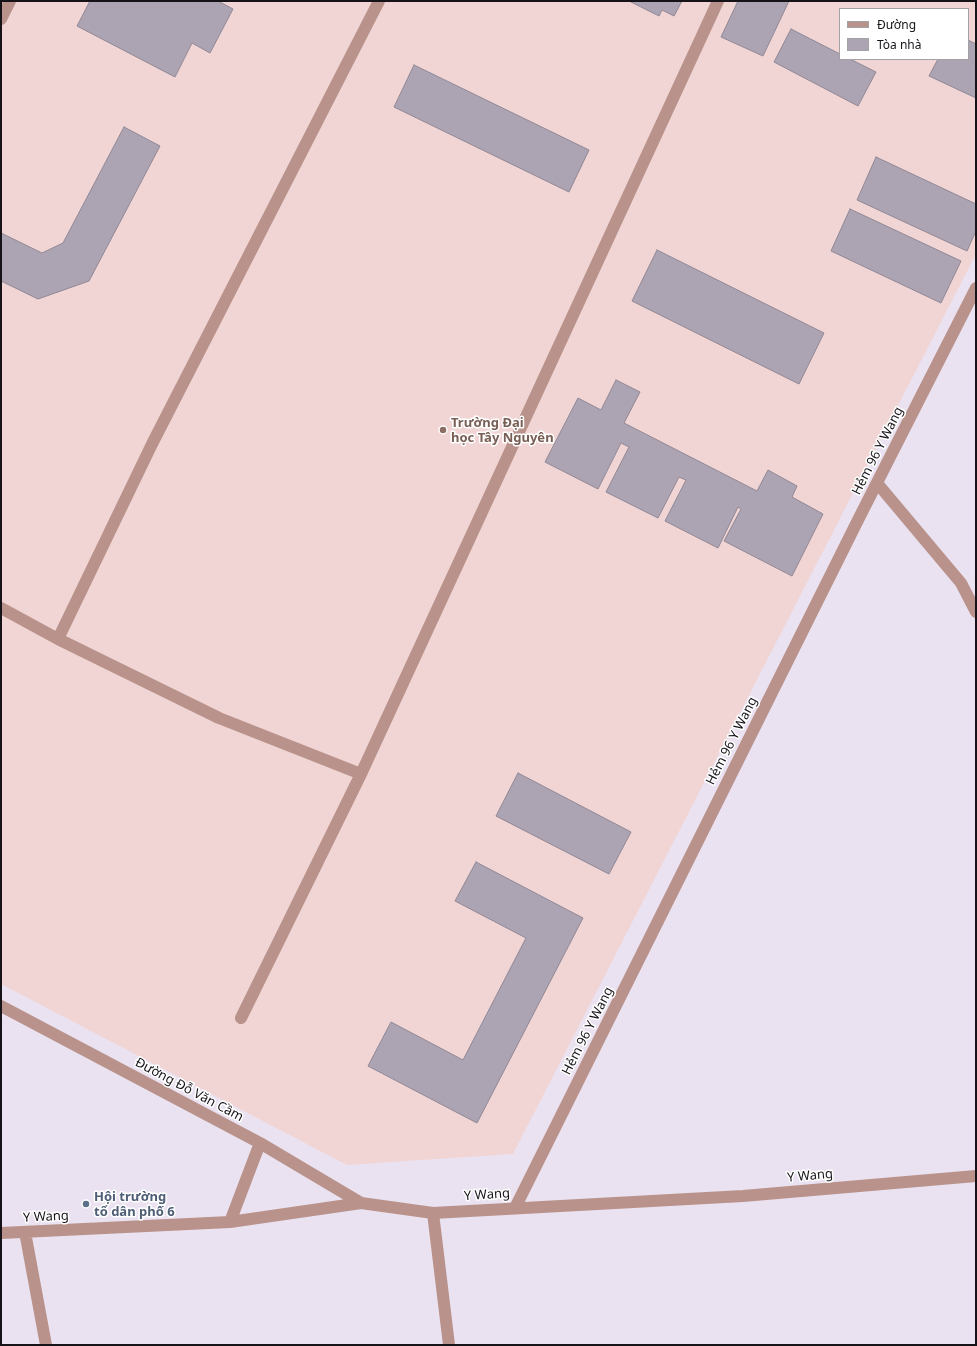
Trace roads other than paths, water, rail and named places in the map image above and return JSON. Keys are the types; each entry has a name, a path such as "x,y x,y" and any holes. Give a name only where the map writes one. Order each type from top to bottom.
{"street":[{"path":"1,19 10,1"},
{"path":"58,639 152,444 379,1"},
{"path":"241,1018 361,774 718,1"},
{"name":"Hẻm 96 Y Wang","path":"515,1208 976,288"},
{"path":"877,483 962,583 976,612"},
{"path":"1,608 58,639 219,718 361,774"},
{"name":"Đường Đỗ Văn Cầm","path":"1,1006 260,1143 361,1203"},
{"path":"230,1222 260,1143"},
{"name":"Y Wang","path":"1,1233 230,1222 361,1203 433,1213 743,1196 976,1176"},
{"path":"433,1213 449,1345"},
{"path":"25,1232 46,1345"}],"place":[{"name":"Trường Đại học Tây Nguyên","path":"443,430"},
{"name":"Hội trường tổ dân phố 6","path":"86,1204"}]}
